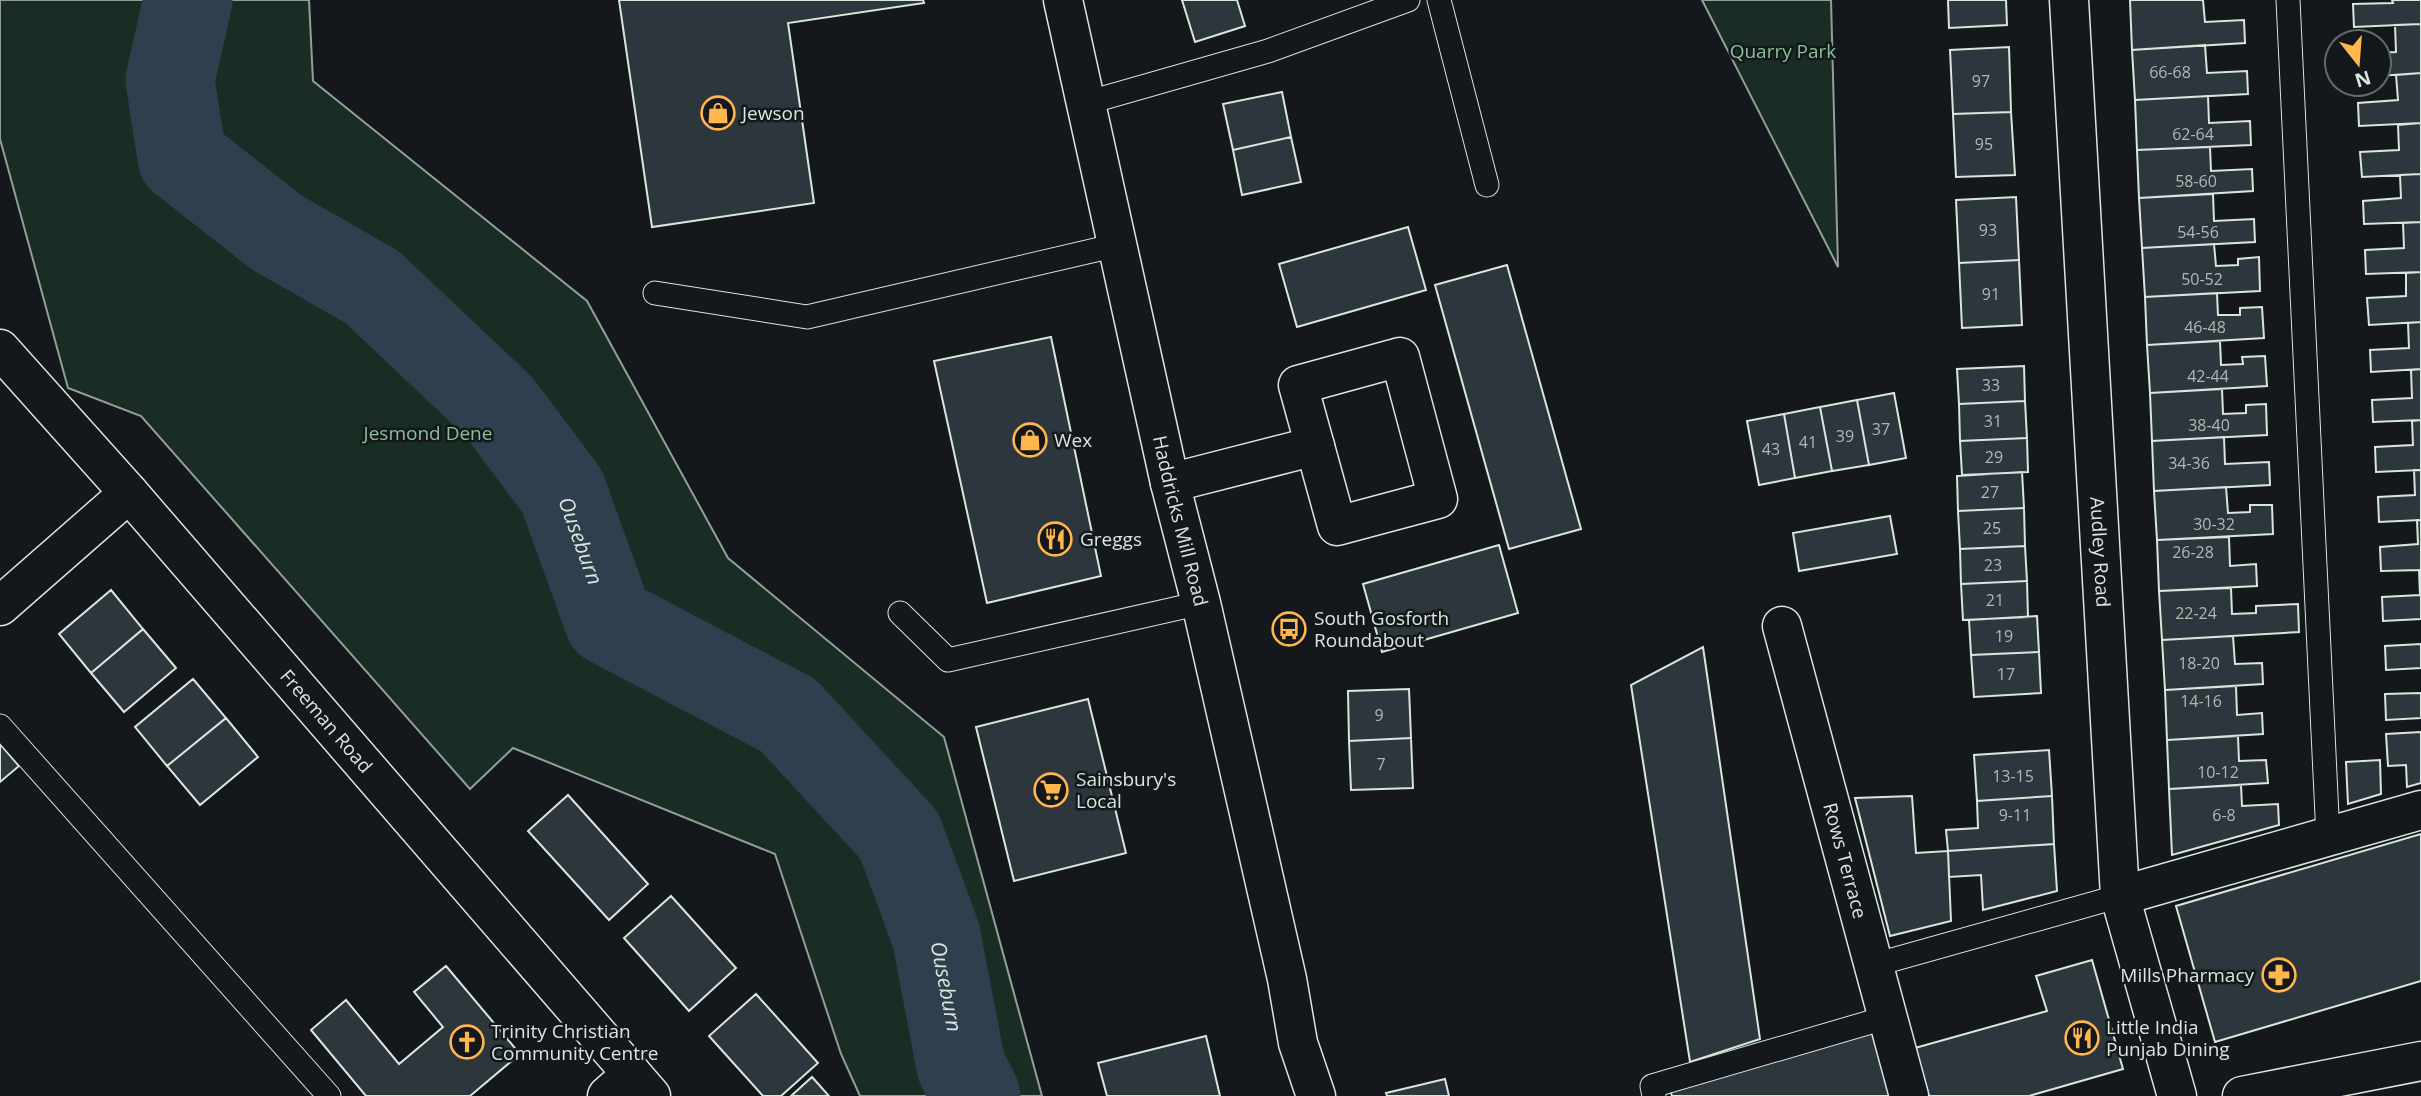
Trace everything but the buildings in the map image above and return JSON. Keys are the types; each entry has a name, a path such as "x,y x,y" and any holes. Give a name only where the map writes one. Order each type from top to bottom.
{"street":[{"name":"Haddricks Mill Road","path":"1063,0 1170,483 1201,603 1287,979 1298,1043 1316,1096"},
{"name":"Audley Road","path":"2069,0 2120,896 2178,1096"},
{"name":"Freeman Road","path":"0,349 129,493 630,1089"},
{"path":"1400,357 1438,499 1337,526 1315,446 1298,384 1400,357"},
{"path":"1170,483 1315,446"},
{"path":"0,606 129,493"},
{"name":"Rows Terrace","path":"1782,626 1909,1096"},
{"path":"2120,896 2421,810"},
{"name":"Haddricks Mill Road","path":"1290,1096 1298,1043"},
{"path":"2242,1096 2421,1061"}],"lane":[{"path":"1086,103 1268,51 1408,0"},
{"path":"1438,0 1487,185"},
{"path":"2288,0 2328,837"},
{"path":"655,293 807,317 1117,245"},
{"path":"901,612 948,660 1201,603"},
{"path":"0,726 329,1096"},
{"path":"1874,965 2120,896"},
{"path":"1654,1096 1652,1086 1888,1017"}],"green space":[{"name":"Jesmond Dene","path":"0,0 309,0 313,81 587,301 728,558 944,737 1042,1096 860,1096 841,1054 775,854 513,748 470,789 141,416 68,388 0,139"},
{"name":"Quarry Park","path":"1702,0 1831,0 1838,267"}],"waterway":[{"name":"Ouseburn","path":"188,0 170,80 182,158 276,232 372,287 499,407 562,491 609,621 788,715 899,835 936,935 961,1066 976,1096"}],"place":[{"name":"Jewson","path":"718,113"},
{"name":"Wex","path":"1030,440"},
{"name":"Greggs","path":"1055,539"},
{"name":"South Gosforth Roundabout","path":"1289,629"},
{"name":"Sainsbury's Local","path":"1051,790"},
{"name":"Mills Pharmacy","path":"2279,975"},
{"name":"Little India Punjab Dining","path":"2082,1038"},
{"name":"Trinity Christian Community Centre","path":"467,1042"}]}
